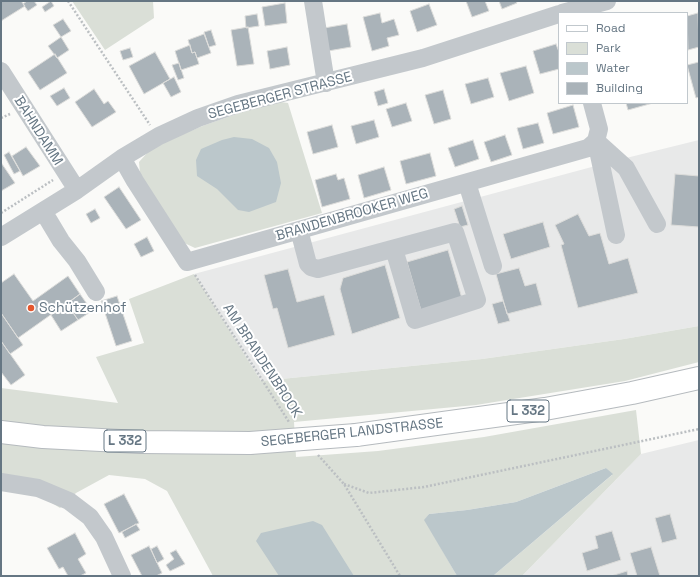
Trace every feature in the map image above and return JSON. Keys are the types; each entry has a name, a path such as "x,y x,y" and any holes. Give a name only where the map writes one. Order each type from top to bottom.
{"main road":[{"name":"SEGEBERGER LANDSTRASSE","path":"1,432 43,437 140,442 250,443 356,435 537,410 632,393 699,378"}],"street":[{"path":"312,1 326,83"},
{"name":"SEGEBERGER STRASSE","path":"564,10 607,1"},
{"name":"SEGEBERGER STRASSE","path":"1,237 77,190 122,158 159,136 198,118 238,104 423,58 558,12"},
{"name":"BAHNDAMM","path":"1,72 77,190"},
{"path":"592,104 599,129 596,141 616,235"},
{"path":"596,141 626,168 657,224"},
{"name":"BRANDENBROOKER WEG","path":"187,262 588,148 596,141"},
{"path":"122,158 134,181 187,262"},
{"path":"467,183 493,266"},
{"path":"43,211 61,241 77,261 96,292"},
{"path":"299,230 308,264 311,267 318,269 455,232 477,300 415,320 394,249"},
{"path":"1,482 38,488 69,501 90,517 104,537 122,576"}],"path":[{"path":"68,1 159,136"},
{"path":"1,213 65,173"},
{"name":"AM BRANDENBROOK","path":"187,262 283,416 293,427"},
{"path":"344,484 369,494 424,487 699,429"},
{"path":"314,450 344,484 400,576"}],"shaded area":[{"path":"699,140 699,326 624,339 482,359 261,381 194,274 614,161"},
{"path":"699,440 699,576 522,576 641,454"}],"green space":[{"path":"72,1 153,1 154,18 105,50"},
{"path":"274,101 288,103 322,213 195,248 180,241 140,173 139,162 148,152 171,139 205,125"},
{"path":"194,274 261,381 482,359 624,339 699,326 699,362 625,381 476,405 294,422 296,457 378,451 484,437 636,410 641,454 522,576 493,576 612,475 606,468 516,502 467,510 429,514 425,520 457,576 213,576 167,491 145,479 109,475 76,493 60,508 37,494 1,489 1,388 118,403 96,357 144,343 129,299"}],"water":[{"path":"234,137 252,139 269,148 277,162 281,183 276,202 249,212 238,210 217,189 197,176 196,160 201,149 222,140"},
{"path":"606,468 613,474 493,576 457,576 424,520 429,514 467,510 516,502"},
{"path":"313,521 322,525 354,576 279,576 256,541 261,533"}],"building":[{"path":"1,1 21,1 25,6 1,21"},
{"path":"27,1 34,1 37,5 28,11 23,4"},
{"path":"51,1 54,6 45,12 42,7"},
{"path":"466,1 485,1 489,11 472,17"},
{"path":"499,1 516,1 517,3 502,9"},
{"path":"285,3 287,23 265,26 262,7"},
{"path":"429,4 437,25 417,32 410,11"},
{"path":"380,13 382,23 394,19 399,35 387,38 389,46 372,51 363,17"},
{"path":"698,13 699,47 688,50 688,16"},
{"path":"257,14 259,26 246,28 245,16"},
{"path":"63,19 71,31 61,37 53,25"},
{"path":"347,24 351,47 328,51 324,28"},
{"path":"248,27 254,64 237,66 231,30"},
{"path":"211,30 216,45 209,47 204,32"},
{"path":"204,34 211,53 197,58 195,52 192,53 188,40"},
{"path":"61,37 69,50 57,58 48,46"},
{"path":"556,44 558,49 558,69 540,74 533,51"},
{"path":"190,45 192,53 195,52 199,64 181,70 175,51"},
{"path":"287,47 290,65 270,69 267,51"},
{"path":"130,48 133,57 123,60 120,51"},
{"path":"155,52 170,79 144,94 129,66"},
{"path":"55,54 67,73 40,90 28,72"},
{"path":"699,62 699,97 696,98 688,69 688,65"},
{"path":"179,63 184,78 178,80 172,65"},
{"path":"526,66 534,93 509,101 500,73"},
{"path":"174,77 181,92 171,97 163,83"},
{"path":"488,78 494,97 471,104 465,84"},
{"path":"64,88 70,98 57,106 50,96"},
{"path":"94,89 104,104 108,101 116,112 92,127 75,102"},
{"path":"384,89 388,103 378,106 374,92"},
{"path":"443,90 451,119 434,124 425,95"},
{"path":"406,103 412,121 392,127 386,109"},
{"path":"626,104 649,104 628,110"},
{"path":"573,105 579,127 553,134 547,113"},
{"path":"374,120 379,137 356,144 351,126"},
{"path":"538,123 544,143 523,149 517,128"},
{"path":"332,125 338,147 313,154 307,132"},
{"path":"505,135 512,155 491,162 484,142"},
{"path":"473,140 479,159 455,167 448,148"},
{"path":"26,147 40,166 23,176 12,156"},
{"path":"9,152 20,171 14,174 4,155"},
{"path":"430,153 436,176 406,184 400,161"},
{"path":"2,164 15,183 1,191 1,165"},
{"path":"384,167 391,190 364,198 358,175"},
{"path":"336,174 338,180 344,178 350,199 322,207 315,180"},
{"path":"675,174 699,176 699,227 671,225"},
{"path":"119,187 141,220 126,229 104,197"},
{"path":"462,206 468,225 460,227 454,209"},
{"path":"95,209 100,218 91,223 86,214"},
{"path":"578,214 589,236 600,233 609,264 628,258 638,293 578,308 561,245 564,244 555,225"},
{"path":"543,222 550,247 511,259 503,234"},
{"path":"147,237 154,251 141,257 134,244"},
{"path":"448,250 463,302 422,314 407,262"},
{"path":"385,265 400,318 352,334 340,289 343,278"},
{"path":"519,268 525,286 536,283 542,305 507,314 496,274"},
{"path":"288,269 297,302 324,295 335,335 288,348 277,308 273,309 264,275"},
{"name":"Schützenhof","path":"14,274 33,301 68,276 80,294 18,338 1,313 1,283"},
{"path":"80,294 92,311 78,320 67,304"},
{"path":"117,296 132,341 116,346 101,301"},
{"path":"503,301 510,321 498,324 492,304"},
{"path":"67,304 78,320 61,331 51,315"},
{"path":"1,313 23,345 10,354 1,341"},
{"path":"1,341 25,375 11,385 1,372"},
{"path":"124,494 139,523 119,533 104,504"},
{"path":"670,514 677,539 662,543 655,518"},
{"path":"136,524 140,530 125,538 122,532"},
{"path":"612,531 621,560 587,571 582,553 598,548 595,536"},
{"path":"75,533 86,554 78,559 86,573 80,576 68,576 63,567 59,569 47,548"},
{"path":"149,546 162,573 156,576 142,576 131,555"},
{"path":"157,546 164,559 157,563 151,549"},
{"path":"651,547 660,576 637,576 630,553"},
{"path":"176,550 185,564 170,571 166,565 174,559 170,553"},
{"path":"627,571 628,576 611,576"}],"place":[{"name":"Schützenhof","path":"31,308"}]}
